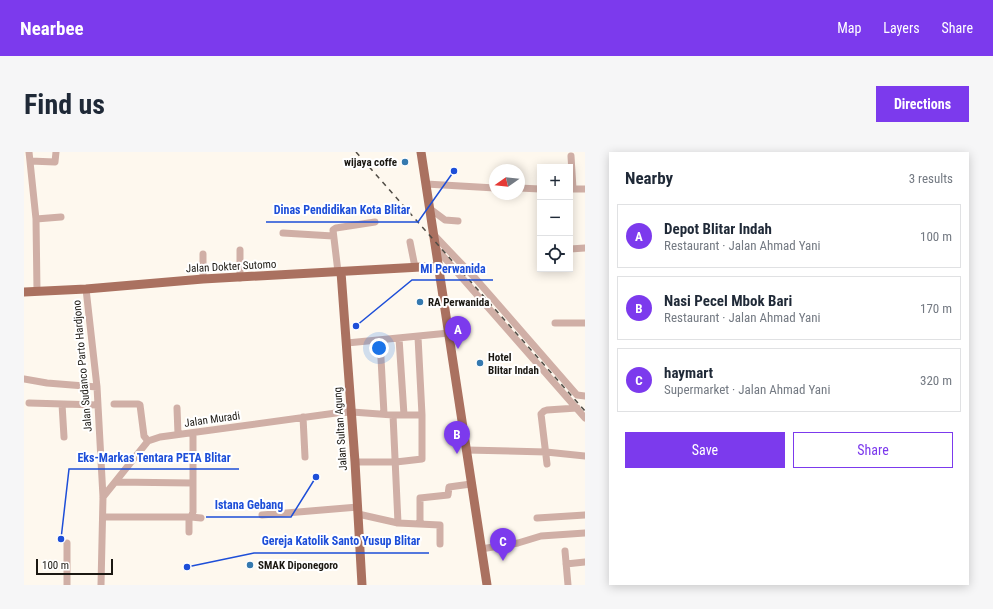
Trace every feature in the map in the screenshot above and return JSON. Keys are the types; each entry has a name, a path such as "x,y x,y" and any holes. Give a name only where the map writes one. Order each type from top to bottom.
{"main road":[{"path":"421,152 435,246 432,266 446,333 487,585"},
{"name":"Jalan Dokter Sutomo","path":"24,292 86,289 203,279 432,266"},
{"name":"Jalan Sultan Agung","path":"340,272 352,412 362,585"}],"street":[{"path":"29,152 36,219 37,291"},
{"path":"30,161 55,162 56,152"},
{"path":"571,156 571,164"},
{"path":"426,184 489,188"},
{"path":"525,188 537,189"},
{"path":"573,189 585,189"},
{"path":"429,208 445,220 458,221"},
{"path":"36,219 61,217"},
{"path":"283,233 333,236 334,229 375,222"},
{"path":"433,234 475,278 577,395 585,396"},
{"name":"Jalan Sultan Agung","path":"333,236 340,272"},
{"path":"410,242 415,267"},
{"path":"435,246 585,418"},
{"path":"573,249 585,248"},
{"path":"240,250 240,278"},
{"path":"202,254 203,279"},
{"name":"Jalan Sudanco Parto Hardjono","path":"86,289 97,387 103,497 101,585"},
{"path":"555,323 585,323"},
{"path":"347,343 446,333"},
{"path":"355,462 396,462 420,460 423,458 418,337"},
{"path":"399,338 404,415"},
{"path":"380,340 384,414"},
{"path":"24,379 47,383 97,387"},
{"path":"30,403 98,405"},
{"path":"62,404 64,437"},
{"path":"103,497 148,440 144,436 140,405 114,404"},
{"path":"177,408 178,434"},
{"path":"547,464 541,423 542,412 547,410 576,408"},
{"name":"Jalan Muradi","path":"148,440 208,429 352,412 422,415"},
{"path":"393,414 398,523"},
{"path":"303,418 305,457"},
{"path":"189,532 190,517 193,512 192,433"},
{"path":"466,450 546,452 585,456"},
{"path":"116,482 192,483"},
{"path":"420,524 419,499 448,495 448,488 471,484"},
{"path":"262,514 358,511 398,523 440,525 440,544"},
{"path":"537,518 585,515"},
{"path":"103,517 201,518"},
{"path":"482,549 518,543 541,536 585,533"},
{"path":"67,543 67,585"},
{"path":"565,551 568,585"},
{"path":"566,564 585,562"}],"railway":[{"path":"356,152 585,411"}],"place":[{"name":"wijaya coffe","path":"405,162"},
{"name":"Dinas Pendidikan Kota Blitar","path":"454,171"},
{"name":"RA Perwanida","path":"420,302"},
{"name":"MI Perwanida","path":"356,326"},
{"name":"Depot Blitar Indah","path":"458,349"},
{"name":"Hotel Blitar Indah","path":"480,363"},
{"name":"Nasi Pecel Mbok Bari","path":"457,454"},
{"name":"Istana Gebang","path":"316,477"},
{"name":"Eks-Markas Tentara PETA Blitar","path":"61,539"},
{"name":"haymart","path":"503,561"},
{"name":"SMAK Diponegoro","path":"250,565"},
{"name":"Gereja Katolik Santo Yusup Blitar","path":"187,567"}]}
